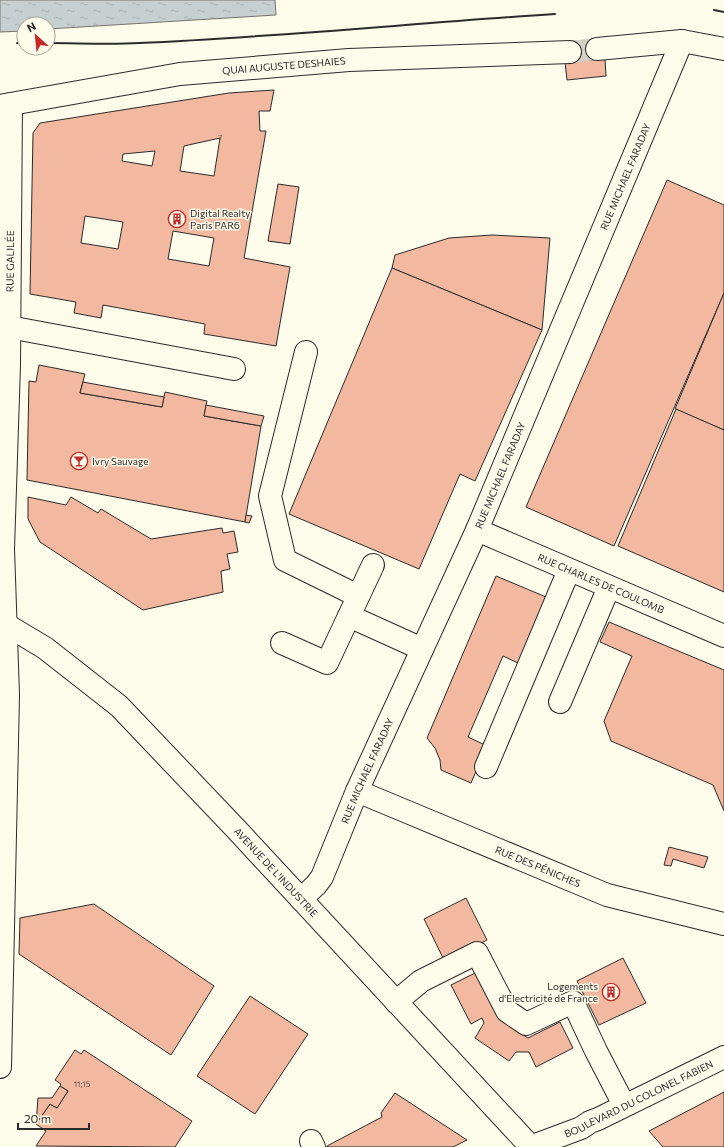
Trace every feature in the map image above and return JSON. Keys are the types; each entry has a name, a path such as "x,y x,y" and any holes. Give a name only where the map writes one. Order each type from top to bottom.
{"street":[{"path":"598,48 682,42 724,49"},
{"name":"RUE MICHAEL FARADAY","path":"301,900 322,877 357,791 477,530 682,42"},
{"name":"QUAI AUGUSTE DESHAIES","path":"5,105 180,74 349,60 570,52"},
{"name":"RUE GALILÉE","path":"0,1067 8,695 2,622 9,327 5,105"},
{"path":"9,327 234,369"},
{"path":"306,352 270,496 285,560 358,596"},
{"name":"RUE CHARLES DE COULOMB","path":"477,530 724,636"},
{"path":"282,643 327,663 373,565"},
{"path":"486,767 569,570"},
{"path":"560,702 609,587"},
{"path":"349,616 422,649"},
{"name":"AVENUE DE L'INDUSTRIE","path":"2,622 45,648 119,706 530,1147"},
{"name":"RUE DES PÉNICHES","path":"357,791 606,895 724,924"},
{"path":"396,1002 421,981 477,953 507,1011 526,1024 573,1002 624,1105"},
{"name":"BOULEVARD DU COLONEL FABIEN","path":"530,1147 581,1128 624,1105 724,1057"}],"water":[{"path":"0,0 275,0 276,15 56,29 56,16 16,16 16,31 0,32"}],"building":[{"path":"605,59 606,76 567,80 565,62"},
{"name":"Digital Realty Paris PAR6","path":"274,90 270,111 259,111 260,131 266,131 244,258 290,267 276,346 204,334 205,324 103,305 101,318 74,313 76,302 30,294 33,133 40,123 229,93","holes":["220,138 214,176 180,171 184,146","155,151 152,166 122,161 123,154","85,216 123,222 118,249 81,243","173,231 214,238 209,266 168,259"]},
{"path":"667,180 724,205 724,293 614,546 526,507"},
{"path":"278,184 299,187 290,244 268,241"},
{"path":"492,235 550,238 542,330 392,268 395,255 449,238"},
{"path":"392,268 542,330 475,481 460,474 419,569 289,514"},
{"path":"724,293 724,430 675,409"},
{"path":"39,365 85,374 80,393 162,407 165,392 207,401 204,416 261,426 245,522 27,480 29,381 36,382"},
{"path":"83,382 164,397 162,407 80,393"},
{"path":"206,405 264,416 261,426 204,416"},
{"path":"676,409 724,430 724,592 618,546"},
{"path":"28,497 66,505 71,497 98,513 101,509 151,539 222,528 223,533 234,531 238,552 227,554 230,569 221,571 223,592 143,610 40,542 28,519"},
{"path":"246,515 252,516 249,523 245,522"},
{"path":"496,576 546,597 518,663 503,656 468,737 487,746 471,783 441,770 440,760 435,748 427,738"},
{"path":"609,622 724,670 724,811 713,785 611,741 604,721 632,656 600,642"},
{"path":"669,847 708,857 704,868 673,859 671,866 664,865"},
{"path":"466,898 487,940 445,962 424,919"},
{"path":"94,904 214,986 171,1055 19,954 20,918"},
{"name":"Logements d'Electricité de France","path":"623,958 646,1003 599,1025 577,981"},
{"path":"477,972 502,1021 528,1038 560,1022 573,1048 536,1067 529,1052 516,1052 509,1061 475,1038 484,1023 482,1018 471,1024 451,985"},
{"path":"250,996 308,1034 255,1114 197,1076"},
{"path":"75,1050 81,1054 84,1050 192,1121 175,1147 36,1146 46,1131 36,1124 50,1104 57,1108 68,1091 60,1086 61,1084 55,1080"},
{"path":"60,1086 68,1091 57,1108 50,1104 36,1124 38,1098 52,1098"},
{"path":"724,1092 724,1147 663,1147 649,1131"},
{"path":"395,1093 467,1140 453,1147 327,1147 382,1117 381,1113"}],"tunnel":[{"path":"570,52 597,49"}],"wall":[{"path":"714,10 724,12"},
{"path":"56,43 116,44 295,34 555,14"}],"place":[{"name":"Digital Realty Paris PAR6","path":"177,219"},
{"name":"Ivry Sauvage","path":"79,461"},
{"name":"Logements d'Electricité de France","path":"611,992"}]}
